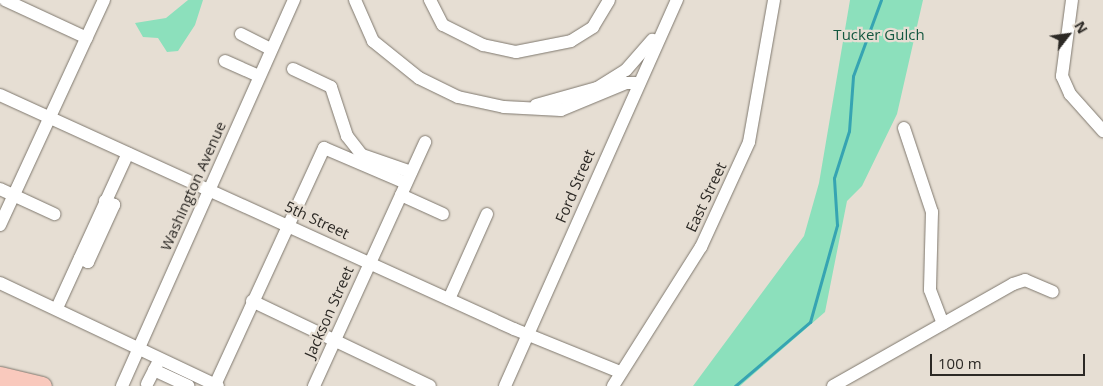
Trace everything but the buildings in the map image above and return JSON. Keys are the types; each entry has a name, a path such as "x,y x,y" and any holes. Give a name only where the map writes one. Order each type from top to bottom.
{"highway":[{"path":"0,376 42,386"}],"street":[{"path":"5,0 87,38"},
{"path":"0,225 104,0"},
{"name":"Washington Avenue","path":"124,381 294,0"},
{"path":"355,0 373,41 420,78 479,103 561,110 626,83 637,83"},
{"path":"430,0 444,25 483,45 516,52 571,41 593,27 609,0"},
{"name":"Ford Street","path":"505,386 637,83 677,0"},
{"name":"East Street","path":"613,386 620,372 701,247 749,142 774,0"},
{"path":"1072,0 1062,76 1070,94 1103,131"},
{"path":"529,107 597,88 626,70 662,31"},
{"path":"241,34 271,49"},
{"path":"225,61 259,76"},
{"path":"293,69 331,87 347,136 362,155 406,183 443,214"},
{"name":"5th Street","path":"0,94 449,299 620,372"},
{"path":"904,128 932,212 930,290 943,324"},
{"name":"Jackson Street","path":"314,386 425,142"},
{"path":"157,365 211,384 324,148 406,183"},
{"path":"57,308 80,258 88,262 114,205 105,201 128,153"},
{"path":"0,189 54,214"},
{"path":"449,299 487,214"},
{"path":"833,386 1025,280 1053,292"},
{"path":"0,283 124,338 157,365 188,386"},
{"path":"252,301 430,386"},
{"path":"124,381 147,385 157,365"}],"green space":[{"path":"188,0 203,0 195,25 178,51 167,52 158,38 143,37 135,23 166,18"},
{"name":"Tucker Gulch","path":"850,0 923,0 897,114 862,186 847,201 825,312 740,386 693,386 804,236 819,183"}],"waterway":[{"name":"Tucker Gulch","path":"735,386 810,322 837,225 834,178 849,131 853,76 881,0"}]}
